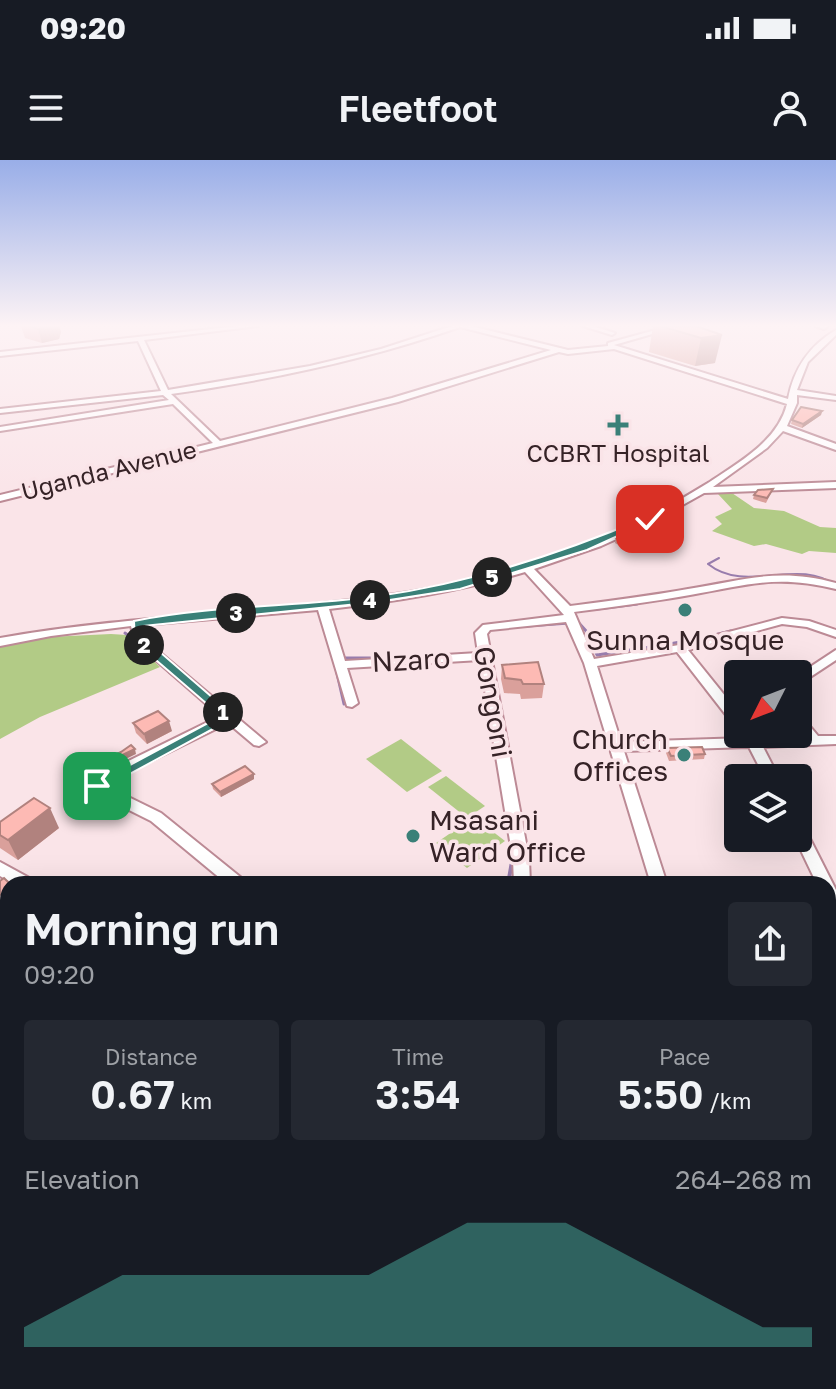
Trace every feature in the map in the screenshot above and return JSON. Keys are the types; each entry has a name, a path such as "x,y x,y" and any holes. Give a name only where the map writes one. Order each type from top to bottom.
{"street":[{"path":"161,383 174,402 219,444"},
{"path":"0,411 64,406 228,383"},
{"name":"Uganda Avenue","path":"0,498 395,400 449,383"},
{"path":"732,383 793,403"},
{"path":"0,642 138,623 433,591 526,567 642,523 702,490 765,446 783,428 798,383"},
{"path":"795,392 836,398"},
{"path":"0,429 174,402"},
{"path":"56,421 64,406"},
{"path":"783,428 836,446"},
{"path":"702,490 836,485"},
{"path":"526,567 569,614 590,663 656,876"},
{"path":"569,614 753,578 799,579 836,586"},
{"path":"322,605 352,703"},
{"name":"Gongoni","path":"522,876 480,637 484,628 569,614"},
{"path":"590,663 680,648 782,621 809,624 836,634"},
{"path":"138,623 139,640 259,742"},
{"path":"680,648 724,703"},
{"path":"812,671 836,654"},
{"name":"Nzaro","path":"340,665 483,656"},
{"path":"228,876 156,817 101,791 97,786 229,717"},
{"path":"812,738 836,740"},
{"path":"616,747 724,740"},
{"path":"809,852 821,876"}],"green space":[{"path":"732,493 754,508 784,511 820,527 836,528 836,553 809,551 802,554 766,544 754,546 712,531 722,524 715,517 732,509 718,494"},
{"path":"127,635 160,667 40,717 0,739 0,644 28,638"},
{"path":"401,739 442,771 407,792 366,759"},
{"path":"446,776 485,806 467,818 428,787"},
{"path":"474,817 505,841 467,868 436,843"}],"building":[{"path":"801,407 822,411 803,424 792,420"},
{"path":"773,489 767,498 754,495 758,490"},
{"path":"626,534 640,542 628,546 616,538"},
{"path":"538,662 544,684 523,684 521,680 505,678 502,665"},
{"path":"158,711 169,721 144,734 133,723"},
{"path":"131,745 135,749 95,768 90,776 84,771 121,752"},
{"path":"702,747 705,754 671,756 667,748"},
{"path":"245,766 254,774 220,792 212,784"},
{"path":"34,798 50,808 8,840 0,835 0,822"}],"waterway":[{"path":"719,558 708,564 723,573 756,577 805,574 836,586"},
{"path":"597,609 637,604"},
{"path":"578,622 587,632"},
{"path":"527,626 569,623"},
{"path":"706,637 731,631"},
{"path":"125,633 135,640"},
{"path":"589,637 597,655 650,647"},
{"path":"658,646 697,639"},
{"path":"386,657 405,657"},
{"path":"343,658 376,658"},
{"path":"336,669 344,704"},
{"path":"169,672 179,680"},
{"path":"509,876 513,856"}],"place":[{"name":"CCBRT Hospital","path":"618,425"},
{"name":"Sunna Mosque","path":"685,610"},
{"name":"Church Offices","path":"684,755"},
{"name":"Msasani Ward Office","path":"413,836"}],"route":[{"path":"97,786 103,779 229,717 139,640 136,635 138,623 377,599 460,586 584,548 650,519"}]}
